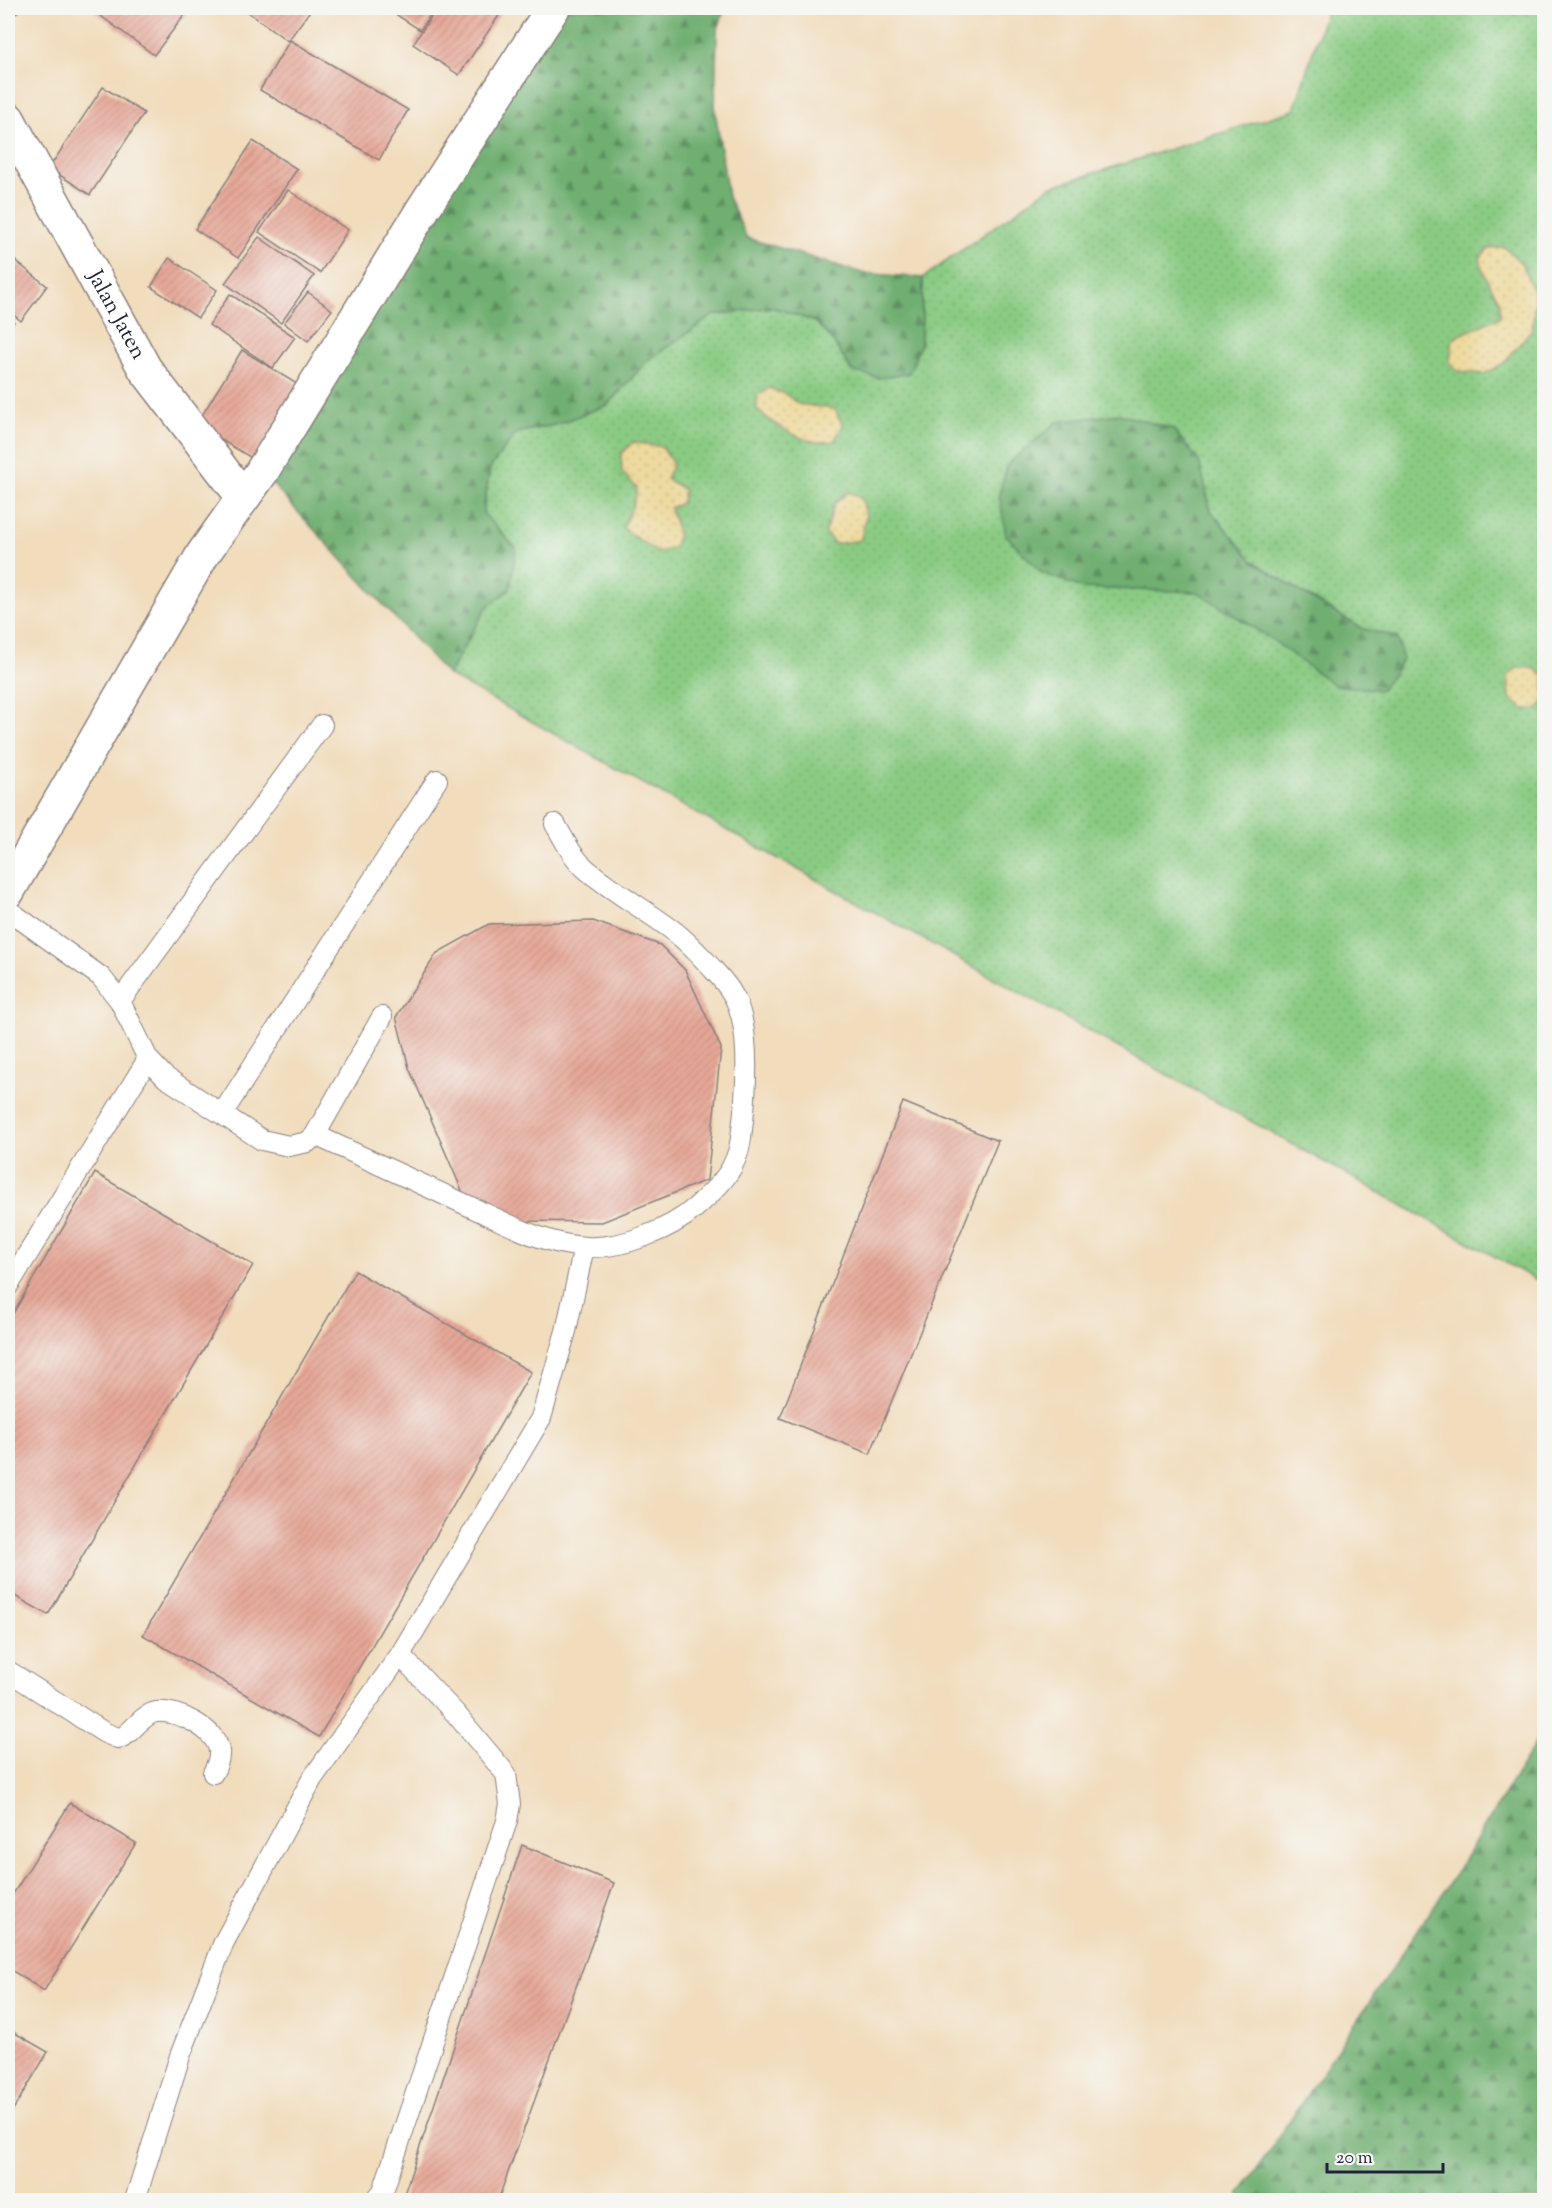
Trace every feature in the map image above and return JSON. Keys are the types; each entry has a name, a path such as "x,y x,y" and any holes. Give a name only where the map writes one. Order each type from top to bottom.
{"main road":[{"path":"8,891 203,554 261,472 417,219 553,8"},
{"name":"Jalan Jaten","path":"8,119 145,369 243,497"}],"lane":[{"path":"120,1001 322,725"},
{"path":"222,1114 437,780"},
{"path":"315,1135 526,1232 584,1247 617,1245 647,1235 687,1215 722,1183 734,1163 740,1143 746,1101 745,1045 740,1010 733,994 697,952 673,930 584,868 555,824"},
{"path":"8,910 101,977 120,1001 148,1059 165,1077 262,1140 289,1146 308,1142 315,1135 382,1017"},
{"path":"8,1286 148,1059"},
{"path":"135,2200 180,2056 224,1942 312,1779 399,1655 541,1418 566,1331 584,1247"},
{"path":"376,2200 383,2191 507,1821 510,1804 506,1774 456,1714 399,1655"},
{"path":"8,1671 105,1733 118,1738 125,1736 141,1718 157,1712 174,1712 205,1729 216,1742 219,1750 213,1773"}],"green space":[{"path":"564,8 725,8 717,32 715,109 728,197 747,238 862,273 923,278 921,343 909,373 879,378 852,371 832,340 816,322 772,307 714,315 648,360 607,405 558,424 516,433 490,468 483,513 516,548 510,589 486,608 448,675 262,473"},
{"path":"1327,8 1544,8 1544,1284 448,675 486,608 510,589 515,548 483,513 490,468 516,433 558,424 607,405 648,360 714,315 772,307 816,322 832,340 852,371 921,343 923,278 1050,187 1294,110"},
{"path":"1119,414 1173,429 1199,461 1211,511 1253,561 1363,629 1397,637 1403,660 1381,690 1334,685 1271,639 1198,592 1082,588 1042,573 1006,535 999,494 1008,464 1057,422"},
{"path":"1544,1729 1544,2200 1236,2200 1455,1875"}],"sand":[{"path":"1504,247 1522,264 1536,298 1532,329 1502,365 1484,374 1457,371 1450,362 1453,338 1500,317 1500,302 1483,272 1480,258 1489,248"},
{"path":"769,388 785,394 798,404 835,409 843,426 834,441 813,441 793,434 757,410 757,396"},
{"path":"633,442 662,447 673,464 666,479 684,489 682,503 670,508 678,532 675,547 658,553 623,528 637,488 622,472 621,454"},
{"path":"849,492 862,499 866,515 861,540 835,544 825,532 835,503"},
{"path":"1517,668 1534,668 1544,676 1544,701 1537,709 1523,709 1510,698 1508,676"}],"building":[{"path":"8,8 22,8 8,20"},
{"path":"90,8 190,8 154,55"},
{"path":"242,8 312,8 288,41"},
{"path":"386,8 435,8 420,30"},
{"path":"437,8 504,8 459,75 413,44"},
{"path":"290,40 408,110 379,160 260,90"},
{"path":"103,87 144,113 90,195 49,168"},
{"path":"253,141 297,169 238,258 195,229"},
{"path":"288,190 348,230 320,273 259,232"},
{"path":"259,237 314,276 281,323 225,283"},
{"path":"8,255 47,286 21,321 8,310"},
{"path":"169,258 217,290 198,318 151,287"},
{"path":"308,292 332,310 308,341 284,323"},
{"path":"230,294 295,337 273,368 209,325"},
{"path":"8,317 14,322 8,331"},
{"path":"242,350 300,386 255,460 196,425"},
{"path":"593,921 660,945 685,970 721,1048 707,1180 602,1222 521,1221 463,1193 409,1068 396,1017 437,953 489,924"},
{"path":"903,1102 998,1141 870,1454 780,1418"},
{"path":"95,1173 253,1265 48,1615 8,1592 8,1322"},
{"path":"355,1271 531,1372 319,1737 143,1635"},
{"path":"70,1803 136,1843 44,1991 8,1968 8,1902"},
{"path":"522,1845 614,1883 498,2200 402,2200"},
{"path":"8,2029 48,2052 8,2118"}]}
